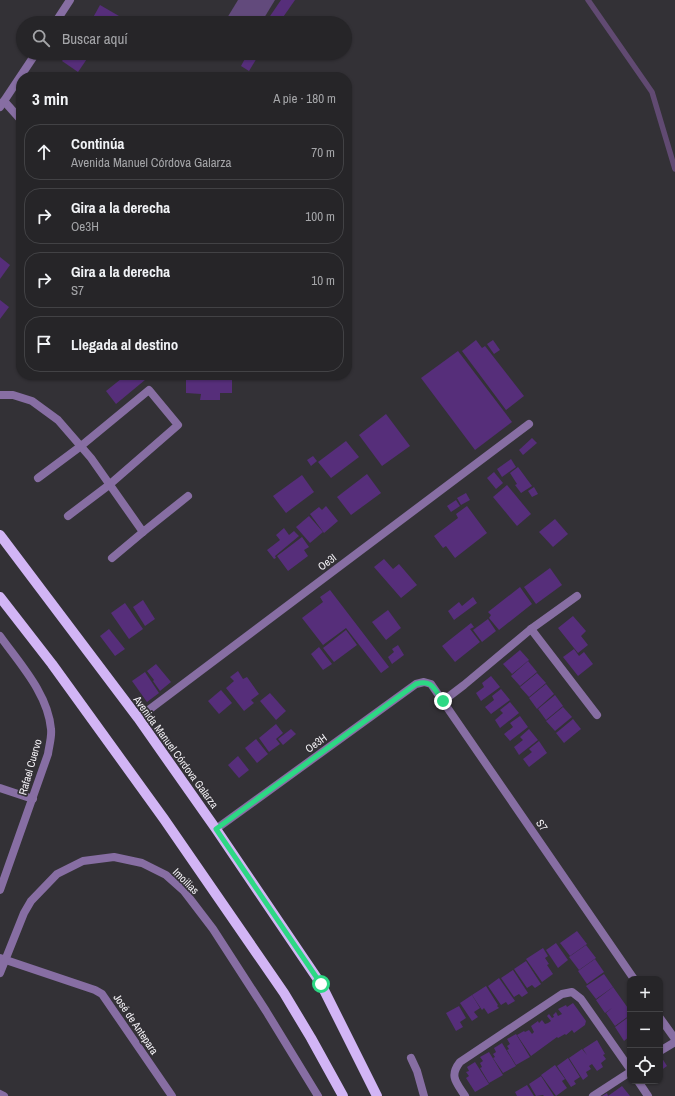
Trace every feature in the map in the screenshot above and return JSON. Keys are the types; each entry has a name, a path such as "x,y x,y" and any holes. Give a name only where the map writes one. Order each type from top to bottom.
{"main road":[{"name":"Avenida Manuel Córdova Galarza","path":"0,535 138,718 216,829 321,984 377,1096"},
{"path":"0,597 52,664 164,819 284,993 343,1096"}],"street":[{"path":"60,16 70,0"},
{"path":"23,72 31,60"},
{"path":"16,83 2,104 16,116"},
{"path":"38,478 81,446 150,390 178,425 109,485 68,516"},
{"path":"0,395 12,394 32,401 58,420 91,458 143,532"},
{"name":"Oe3I","path":"138,718 529,424"},
{"path":"112,558 188,496"},
{"path":"443,701 531,629 577,596"},
{"path":"531,629 597,715"},
{"name":"Rafael Cuervo","path":"0,636 37,688 48,710 51,730 48,754 0,890"},
{"name":"Oe3H","path":"216,829 416,684 424,682 431,684"},
{"name":"S7","path":"431,684 632,976"},
{"path":"0,788 33,799"},
{"name":"Imoilias","path":"0,973 3,959 30,900 57,874 83,861 114,858 142,863 166,875 184,891 213,929 266,1011 318,1096"},
{"name":"José de Antepara","path":"3,959 95,990 102,994 172,1096"},
{"path":"465,1096 456,1083 454,1075 455,1069 460,1062 562,994 572,992 581,999 627,1065"},
{"path":"663,1023 675,1041 663,1049"},
{"path":"411,1058 419,1077 424,1096"},
{"path":"593,1096 627,1074"},
{"path":"640,1084 648,1096"},
{"path":"0,1094 4,1096"}],"shaded area":[{"path":"238,0 275,0 265,16 228,16"}],"building":[{"path":"281,0 295,0 284,16 270,16"},
{"path":"100,5 119,16 94,16"},
{"path":"63,60 86,60 78,72 62,61"},
{"path":"244,60 256,60 249,71 241,66"},
{"path":"0,257 10,265 0,279"},
{"path":"0,300 9,307 0,319"},
{"path":"476,340 482,348 485,346 524,396 506,410 462,351"},
{"path":"493,340 500,350 494,354 487,344"},
{"path":"458,351 512,422 475,450 421,378"},
{"path":"120,380 145,380 116,404 106,391"},
{"path":"186,380 232,380 232,393 220,393 220,400 200,400 201,394 186,393"},
{"path":"386,414 410,446 382,466 359,435"},
{"path":"532,438 537,443 523,455 519,450"},
{"path":"346,441 359,457 331,478 318,462"},
{"path":"313,456 317,461 311,466 307,460"},
{"path":"511,459 516,467 502,477 497,469"},
{"path":"518,467 532,486 521,493 515,485 517,484 510,473"},
{"path":"494,472 503,483 496,489 487,478"},
{"path":"367,474 381,493 351,515 337,497"},
{"path":"302,475 314,492 286,513 273,496"},
{"path":"507,485 531,514 517,526 493,497"},
{"path":"534,487 538,494 532,497 528,491"},
{"path":"466,493 470,500 461,505 457,498"},
{"path":"456,500 460,506 451,512 447,506"},
{"path":"326,506 338,521 324,533 310,514 319,507 322,510"},
{"path":"467,506 487,533 455,558 446,546 443,548 434,536 458,518 456,514"},
{"path":"309,516 323,532 310,543 296,527"},
{"path":"555,519 568,534 553,547 539,532"},
{"path":"284,528 289,535 294,531 299,536 275,556 276,558 274,559 267,550 280,540 276,535"},
{"path":"302,537 309,547 304,550 308,556 288,571 277,556"},
{"path":"384,559 393,569 399,564 417,585 401,598 374,567"},
{"path":"550,568 562,585 536,604 524,587"},
{"path":"520,587 532,604 499,630 489,618 491,615 488,612"},
{"path":"330,590 389,667 381,673 346,628 323,645 302,618 323,602 320,597"},
{"path":"473,597 477,603 454,620 448,611 459,602 462,606"},
{"path":"143,600 155,619 145,626 133,607"},
{"path":"125,603 143,629 129,639 111,613"},
{"path":"388,610 401,628 386,640 372,622"},
{"path":"573,616 586,631 581,636 588,645 578,653 558,628"},
{"path":"488,619 496,631 482,642 473,630"},
{"path":"471,623 474,627 470,629 480,642 455,662 442,646"},
{"path":"109,629 125,649 115,656 100,636"},
{"path":"346,630 357,645 334,662 323,648"},
{"path":"398,645 404,655 392,664 388,657 394,652 392,649"},
{"path":"319,647 332,664 323,670 311,654"},
{"path":"574,649 579,656 584,652 593,664 578,676 563,657"},
{"path":"520,650 529,660 512,674 503,664"},
{"path":"528,661 537,672 520,686 511,676"},
{"path":"156,664 171,682 160,691 147,671"},
{"path":"238,671 243,679 247,677 259,694 251,700 254,703 244,711 226,688 234,681 230,677"},
{"path":"145,672 159,693 147,702 132,681"},
{"path":"537,673 546,683 529,697 520,687"},
{"path":"491,676 500,687 481,701 476,693 484,687 482,683"},
{"path":"546,684 554,694 537,709 529,698"},
{"path":"501,689 510,700 491,714 485,707 494,700 492,696"},
{"path":"221,690 232,703 219,714 208,701"},
{"path":"270,693 286,711 276,720 260,701"},
{"path":"555,695 563,706 546,720 538,709"},
{"path":"510,702 519,713 500,728 495,720 503,713 500,710"},
{"path":"563,707 572,717 555,731 546,721"},
{"path":"520,716 528,727 510,741 504,734 513,727 510,723"},
{"path":"573,719 581,729 564,743 556,733"},
{"path":"276,724 283,733 276,739 280,744 269,752 259,738"},
{"path":"291,729 296,734 283,745 278,739"},
{"path":"529,729 538,740 519,755 514,747 523,740 520,737"},
{"path":"256,739 268,754 257,763 245,748"},
{"path":"539,741 547,753 529,767 523,759 532,752 529,749"},
{"path":"238,756 249,770 239,778 228,765"},
{"path":"577,931 587,944 570,956 560,943"},
{"path":"556,943 568,960 558,968 546,950"},
{"path":"586,945 596,958 579,970 569,957"},
{"path":"543,948 548,956 545,958 549,964 547,965 553,974 542,982 526,959"},
{"path":"595,959 604,972 587,984 578,971"},
{"path":"526,961 541,984 535,988 532,985 527,988 514,969"},
{"path":"513,970 528,993 522,997 519,994 514,997 501,978"},
{"path":"604,974 613,987 596,999 586,986"},
{"path":"499,978 515,1001 508,1005 506,1002 501,1005 488,986"},
{"path":"486,986 499,1008 488,1014 484,1008 482,1010 472,995"},
{"path":"613,987 627,1007 627,1017 615,1026 606,1013 612,1008 605,1013 596,1000"},
{"path":"472,995 480,1008 474,1012 478,1017 472,1021 460,1003"},
{"path":"573,1003 586,1021 585,1025 574,1033 572,1030 566,1035 557,1037 531,1056 517,1035 529,1030 532,1034 534,1032 531,1026 542,1020 545,1024 548,1023 551,1021 547,1016 549,1014 552,1018 556,1012 558,1016 562,1014 558,1009 566,1005 567,1007"},
{"path":"459,1006 466,1018 460,1022 463,1027 456,1031 446,1013"},
{"path":"627,1018 627,1038 624,1041 615,1027"},
{"path":"516,1034 530,1057 516,1065 507,1050 509,1049 507,1046 510,1044 507,1039"},
{"path":"597,1040 605,1054 603,1055 606,1059 601,1063 603,1067 597,1071 592,1064 589,1066 591,1069 586,1072 588,1076 583,1080 569,1058 582,1049 587,1055 583,1049"},
{"path":"502,1043 516,1066 503,1073 493,1058 495,1057 493,1054 496,1052 494,1048"},
{"path":"489,1052 503,1075 489,1083 480,1068 482,1067 480,1063 483,1061 480,1057"},
{"path":"568,1058 580,1077 574,1081 576,1084 571,1087 557,1066"},
{"path":"663,1060 667,1066 663,1069"},
{"path":"475,1062 489,1084 475,1092 466,1078 469,1076 466,1072 469,1071 467,1067"},
{"path":"555,1065 565,1079 562,1081 567,1088 556,1096 541,1075"},
{"path":"541,1076 554,1096 536,1096 529,1084"},
{"path":"527,1085 534,1096 517,1096 515,1092"},
{"path":"622,1086 630,1096 608,1096"}],"waterway":[{"path":"588,0 652,92 675,169"}],"route":[{"path":"321,984 216,829 416,684 424,682 431,684 443,701"}]}
